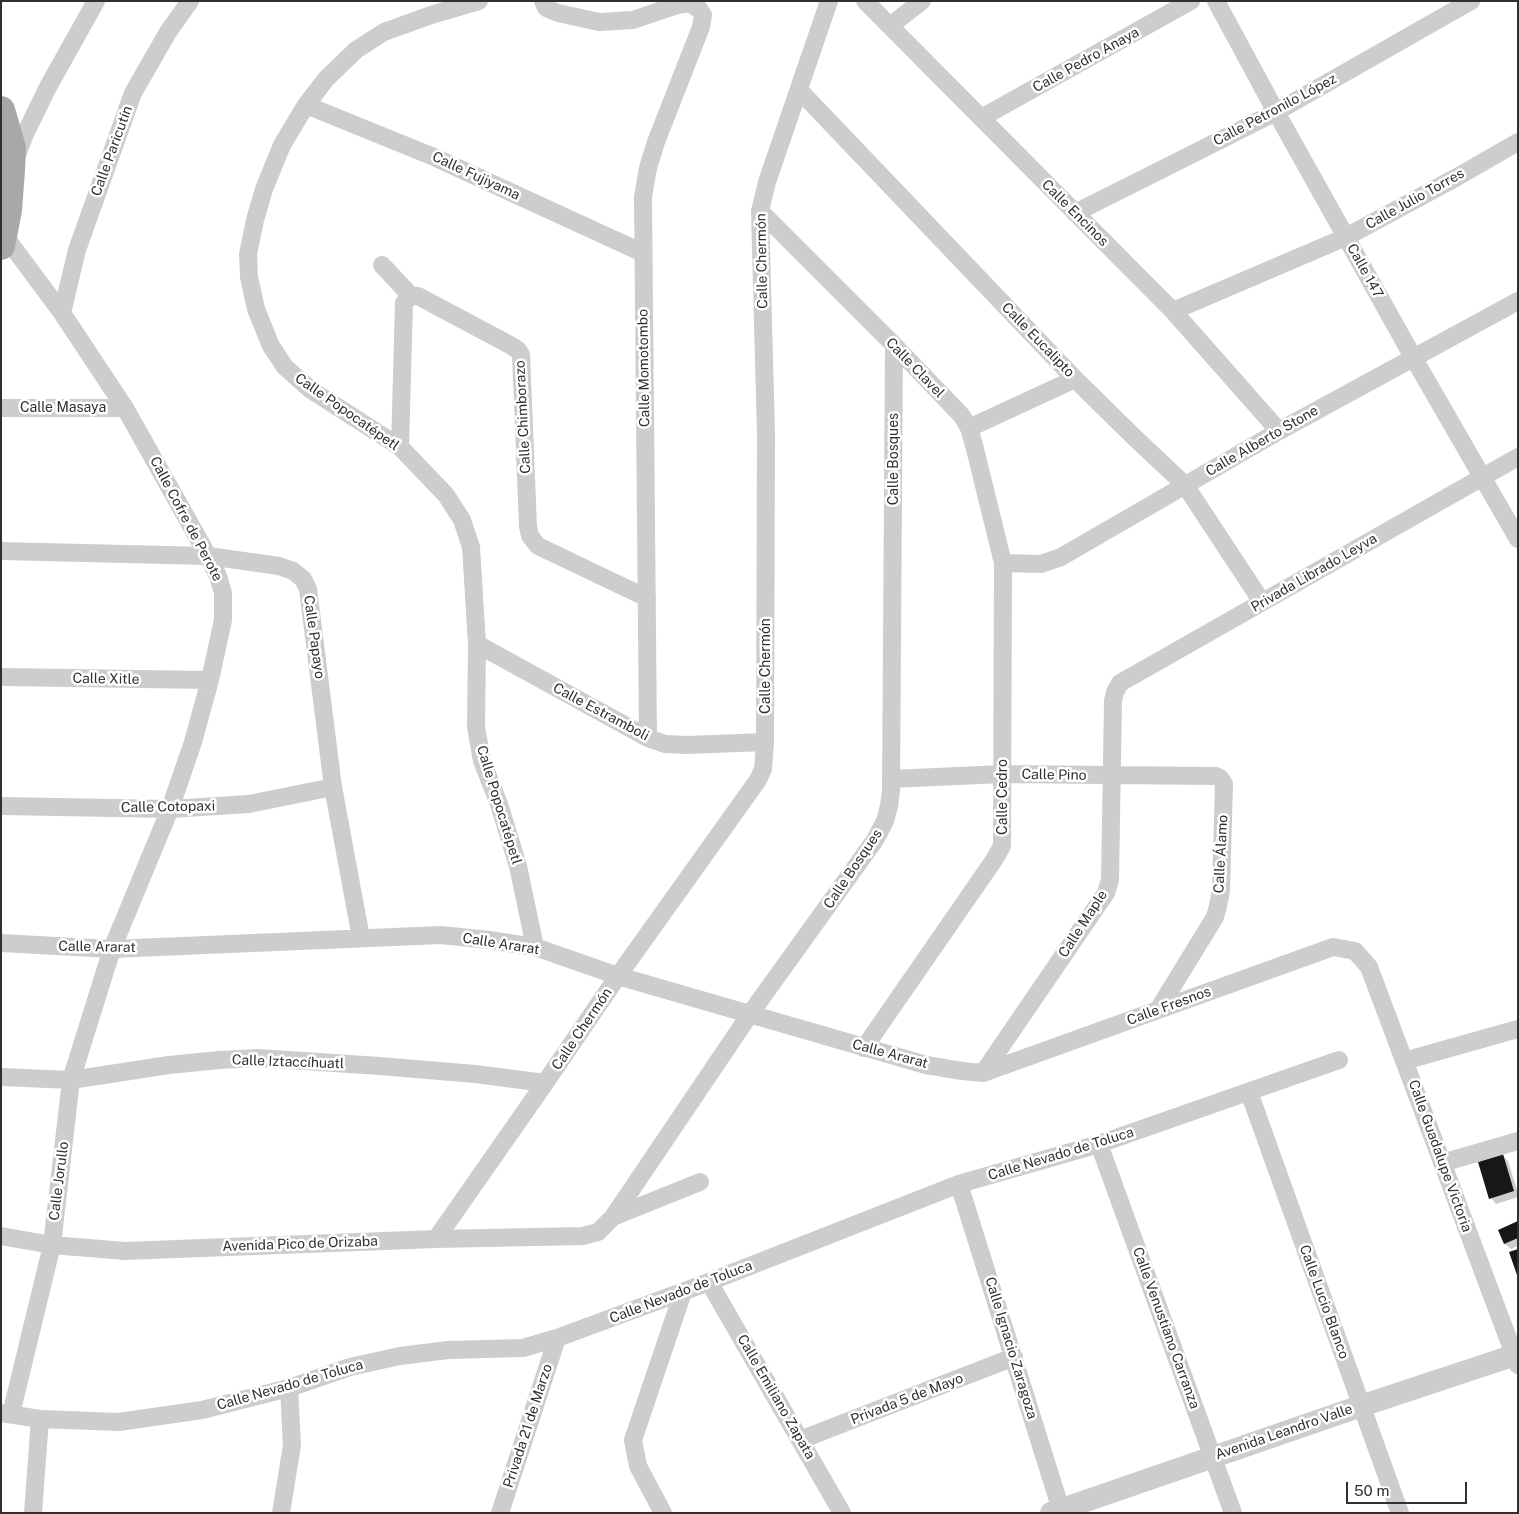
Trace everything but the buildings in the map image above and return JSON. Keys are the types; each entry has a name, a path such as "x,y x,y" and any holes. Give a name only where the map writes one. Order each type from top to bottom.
{"main road":[{"path":"1,110 12,148 8,210 2,240"}],"street":[{"path":"11,170 33,118 96,1"},
{"name":"Calle Paricutín","path":"62,313 77,250 133,93 168,32 190,1"},
{"name":"Calle Popocatépetl","path":"479,1 431,15 384,32 356,50 326,79 306,105 282,146 264,189 248,254 249,277 256,309 271,346 285,367 311,390 400,447 446,495 462,520 471,547 477,644 476,727 482,761 499,804 518,866 535,947"},
{"name":"Calle Momotombo","path":"543,1 546,8 558,14 599,22 633,20 677,4 689,3 699,9 703,15 701,27 656,142 648,168 643,197 648,738"},
{"name":"Calle Chermón","path":"436,1239 618,976 758,780 763,769 765,742 766,434 760,211 767,182 829,1"},
{"name":"Calle Encinos","path":"865,1 1173,311 1279,430"},
{"path":"890,26 922,1"},
{"name":"Calle Pedro Anaya","path":"982,118 1192,1"},
{"name":"Calle 147","path":"1216,1 1413,357 1518,540"},
{"name":"Calle Petronilo López","path":"1075,213 1276,112 1471,1"},
{"name":"Calle Eucalipto","path":"798,90 1075,379 1185,485 1262,602"},
{"name":"Calle Fujiyama","path":"306,105 434,157 643,254"},
{"name":"Calle Julio Torres","path":"1173,311 1346,237 1518,142"},
{"name":"Calle Clavel","path":"760,211 962,416 969,428 1003,563"},
{"name":"Calle Cofre de Perote","path":"2,240 62,313 126,408 208,556 218,576 223,593 223,620 210,680 193,742 170,809 112,949"},
{"path":"382,265 411,296 404,303 400,447"},
{"name":"Calle Chimborazo","path":"411,296 418,296 502,340 518,350 521,355 528,526 530,536 538,546 647,598"},
{"name":"Calle Alberto Stone","path":"1003,563 1041,564 1062,557 1279,430 1518,300"},
{"name":"Calle Bosques","path":"598,1232 613,1217 750,1014 875,840 885,821 889,806 891,779 894,345"},
{"path":"969,428 1075,379"},
{"name":"Calle Masaya","path":"1,408 126,408"},
{"name":"Privada Librado Leyva","path":"1115,692 1120,683 1518,457"},
{"name":"Calle Papayo","path":"1,551 208,556 279,566 293,571 303,579 308,589 333,787 362,938"},
{"name":"Calle Cedro","path":"864,1048 1002,846 1003,563"},
{"name":"Calle Estramboli","path":"477,644 648,738 665,744 765,742"},
{"name":"Calle Xitle","path":"1,677 210,680"},
{"name":"Calle Maple","path":"983,1073 1106,893 1110,880 1113,701 1115,692"},
{"name":"Calle Pino","path":"891,779 1003,774 1216,776"},
{"name":"Calle Álamo","path":"1158,1010 1215,916 1218,906 1221,890 1224,784 1216,776"},
{"name":"Calle Cotopaxi","path":"1,806 170,809 249,804 333,787"},
{"name":"Calle Ararat","path":"1,943 112,949 441,935 489,940 535,947 618,976 926,1065 983,1073"},
{"name":"Calle Fresnos","path":"983,1073 1334,947 1355,951"},
{"name":"Calle Jorullo","path":"6,1413 52,1245 71,1080 112,949"},
{"name":"Calle Guadalupe Victoria","path":"1355,951 1369,967 1517,1358"},
{"path":"1404,1061 1518,1029"},
{"name":"Calle Iztaccíhuatl","path":"1,1078 71,1080 169,1065 258,1058 476,1074 545,1083"},
{"name":"Calle Nevado de Toluca","path":"6,1413 40,1419 119,1422 202,1410 289,1388 350,1367 400,1356 448,1350 523,1348 557,1338 683,1292 959,1184 1099,1144 1339,1060"},
{"name":"Calle Lucio Blanco","path":"1249,1092 1400,1513"},
{"path":"1442,1162 1518,1141"},
{"name":"Calle Venustiano Carranza","path":"1099,1144 1233,1513"},
{"path":"613,1217 700,1182"},
{"name":"Calle Ignacio Zaragoza","path":"959,1184 1014,1357 1058,1512"},
{"name":"Avenida Pico de Orizaba","path":"1,1236 52,1245 125,1251 436,1239 583,1236 598,1232"},
{"name":"Calle Emiliano Zapata","path":"709,1282 842,1513"},
{"path":"663,1513 638,1466 633,1440 683,1292"},
{"name":"Privada 21 de Marzo","path":"500,1513 557,1338"},
{"name":"Privada 5 de Mayo","path":"800,1440 1014,1357"},
{"name":"Avenida Leandro Valle","path":"1058,1512 1361,1406 1517,1358"},
{"path":"281,1513 292,1445 289,1388"},
{"path":"33,1513 40,1419"}]}
